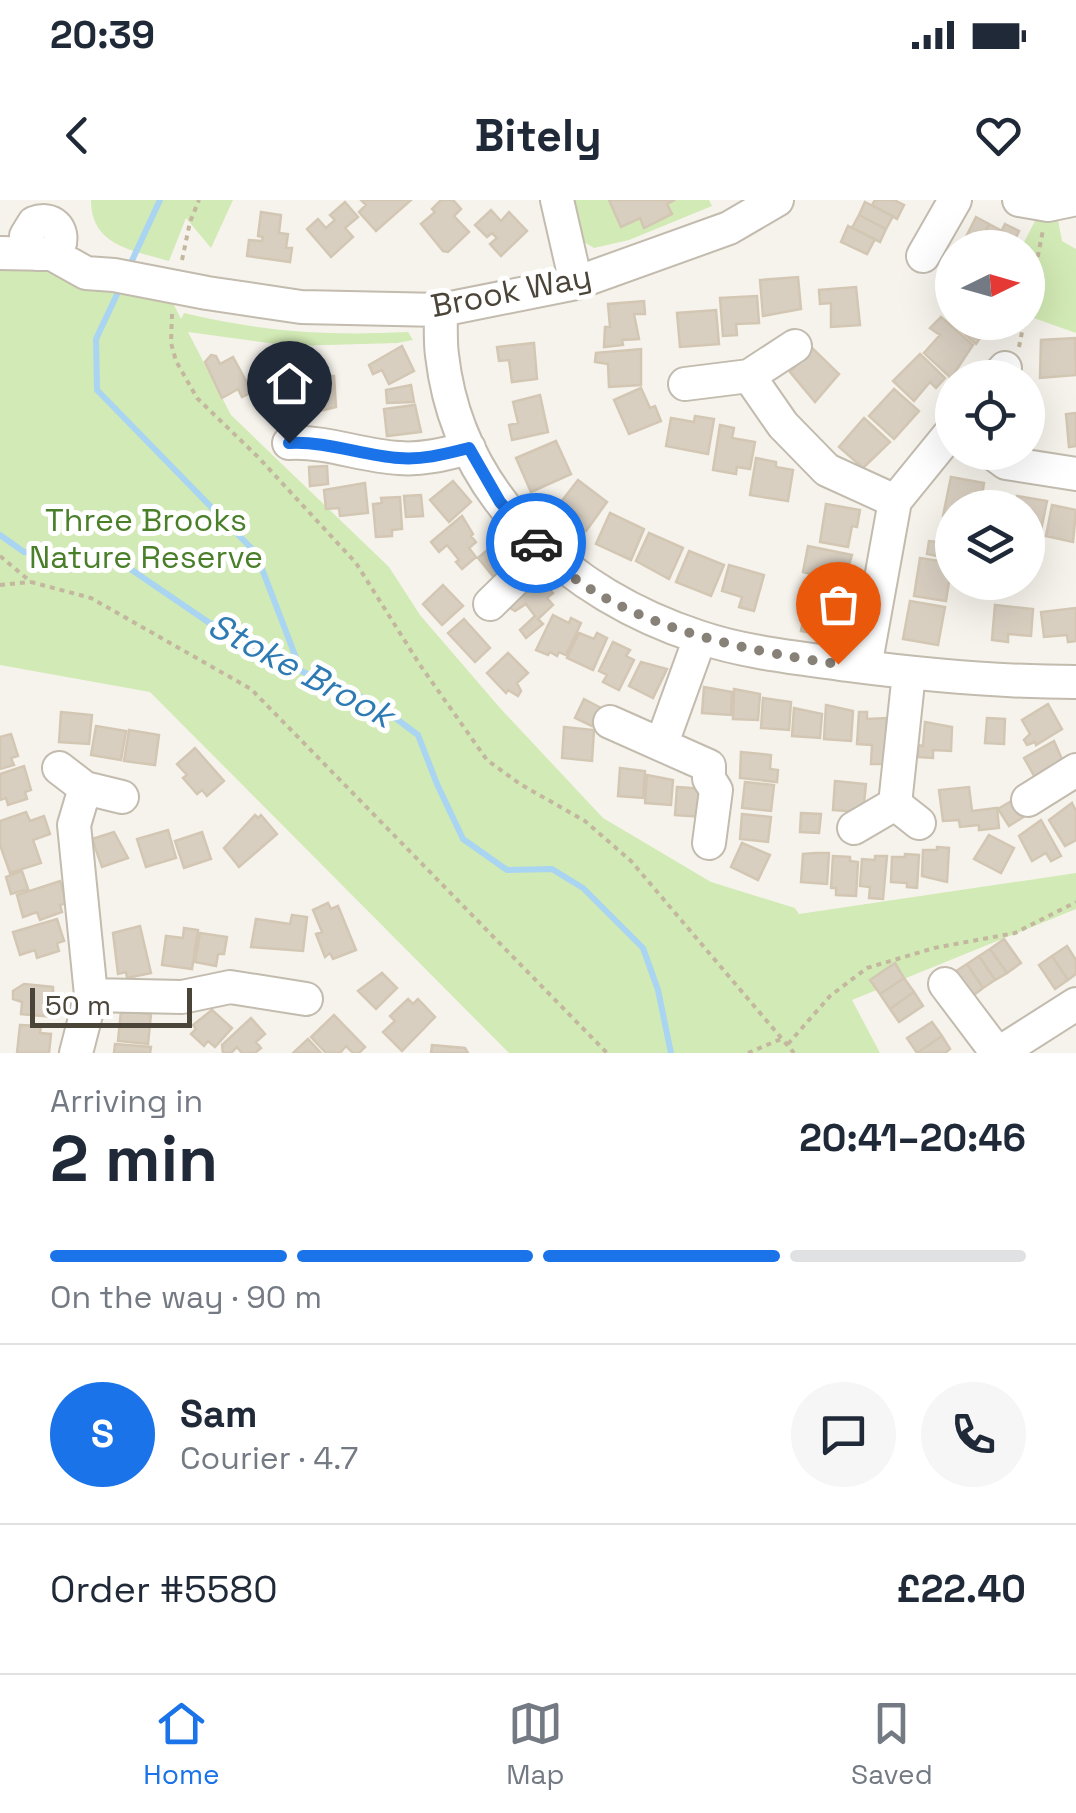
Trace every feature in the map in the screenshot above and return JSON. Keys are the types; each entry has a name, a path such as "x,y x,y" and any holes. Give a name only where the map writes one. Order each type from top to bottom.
{"street":[{"path":"556,200 576,284"},
{"name":"Brook Way","path":"0,253 42,229 86,274 114,275 301,306 441,310 576,284 729,228 777,200"},
{"path":"923,256 954,200"},
{"path":"441,310 442,355 451,400 469,448 500,502 543,552 589,587 700,638 784,656 909,673 1076,682"},
{"path":"685,384 749,376 795,346"},
{"path":"749,376 783,425 827,470 895,502"},
{"path":"307,433 396,458 425,458 469,448"},
{"path":"866,667 895,502 935,452"},
{"path":"1045,469 1076,474"},
{"path":"490,604 543,552"},
{"path":"662,743 700,638"},
{"path":"854,828 907,814 909,673"},
{"path":"610,722 709,766 709,779 716,790 709,843"},
{"path":"59,768 86,788 122,797"},
{"path":"1028,800 1076,770"},
{"path":"76,1053 91,995 74,824 86,788"},
{"path":"944,984 998,1053 1076,1004"},
{"path":"91,995 182,997 230,988 306,998"}],"path":[{"path":"199,200 165,285 176,361 197,398 356,563 429,679 488,760 520,784 585,821 631,861 794,1053"},
{"path":"1041,230 1046,202"},
{"path":"0,556 31,582"},
{"path":"0,586 31,582 92,598 252,689 608,1053"},
{"path":"788,1044 830,996 867,968 934,948 1015,933 1076,902"},
{"path":"748,1053 782,1038"}],"green space":[{"path":"91,200 233,200 211,248 186,218 169,261 128,249 106,237 93,215"},
{"path":"569,200 609,200 622,227 640,218 645,227 671,215 667,204 675,200 709,200 712,206 629,240 594,248 577,238"},
{"path":"1058,220 1062,241 1076,249 1076,333 1045,322 1045,230 1030,230 1035,221"},
{"name":"Three Brooks Nature Reserve","path":"0,262 171,299 181,319 184,313 296,331 408,332 413,340 397,343 292,346 188,332 231,415 389,567 420,615 603,818 711,882 795,908 799,914 1076,873 1076,909 852,1000 880,1053 509,1053 150,692 0,665"}],"building":[{"path":"361,200 411,200 376,231 359,212 366,205"},
{"path":"441,200 453,200 461,209 454,216 469,232 448,252 421,224 435,212 432,209"},
{"path":"609,200 675,200 667,204 672,214 644,228 640,218 621,227"},
{"path":"875,200 894,200 904,205 897,219 872,205"},
{"path":"345,202 358,217 345,228 353,237 331,257 307,229 318,219 326,228 335,220 330,215"},
{"path":"865,202 893,216 886,229 859,215"},
{"path":"491,210 501,221 509,212 527,231 501,256 490,244 497,238 492,233 487,237 475,225"},
{"path":"261,212 281,215 279,233 288,234 290,262 247,256 249,240 262,241 263,237 258,236"},
{"path":"859,215 886,229 880,242 852,228"},
{"path":"976,217 989,224 986,230 970,230"},
{"path":"848,226 875,239 867,254 841,242"},
{"path":"798,277 801,309 763,316 760,280"},
{"path":"856,287 860,325 831,327 831,303 820,304 819,290"},
{"path":"757,296 759,323 736,324 737,335 723,336 720,298"},
{"path":"644,301 645,314 634,314 639,339 604,347 605,327 610,327 608,304"},
{"path":"716,310 719,344 680,347 677,313"},
{"path":"1075,338 1076,375 1045,378 1045,360 1040,360 1041,340"},
{"path":"936,340 967,340 973,345 963,360 935,360 935,363 924,353"},
{"path":"534,343 537,379 512,382 509,360 499,361 497,347"},
{"path":"402,346 414,371 389,384 382,370 373,374 369,365"},
{"path":"812,348 839,374 815,402 790,372"},
{"path":"641,349 641,385 609,387 608,364 595,362 596,353"},
{"path":"920,354 935,368 935,387 930,382 914,401 893,381"},
{"path":"211,355 220,364 233,357 252,392 242,397 238,389 222,398 205,362"},
{"path":"277,369 280,398 255,397 253,371"},
{"path":"309,373 314,404 288,405 284,376"},
{"path":"334,376 336,407 316,412 313,377"},
{"path":"411,385 414,402 387,403 386,390"},
{"path":"641,388 661,421 629,434 614,400"},
{"path":"894,389 919,411 894,439 869,416"},
{"path":"540,395 548,432 512,440 509,425 518,423 513,402"},
{"path":"415,405 421,432 387,436 384,409"},
{"path":"1076,413 1076,446 1069,447 1066,414"},
{"path":"695,416 714,419 708,454 666,446 671,418 694,422"},
{"path":"864,418 890,442 863,468 839,447"},
{"path":"720,425 734,428 732,438 755,442 750,469 737,467 736,474 713,470"},
{"path":"556,441 571,474 531,492 516,458"},
{"path":"756,458 793,470 788,501 750,495"},
{"path":"327,466 328,484 310,486 309,467"},
{"path":"951,477 984,483 983,490 948,490"},
{"path":"578,480 607,502 586,531 575,523 580,516 561,502"},
{"path":"453,481 471,502 449,522 430,500"},
{"path":"365,483 368,513 340,516 339,508 326,509 324,490"},
{"path":"421,495 423,516 406,517 404,496"},
{"path":"400,497 402,529 392,530 392,536 376,537 373,504 382,503 381,498"},
{"path":"826,504 860,510 848,547 820,542"},
{"path":"1052,505 1076,510 1073,542 1046,536"},
{"path":"610,513 644,529 631,560 596,544"},
{"path":"462,516 476,542 469,548 476,557 462,569 447,545 439,552 431,542"},
{"path":"649,533 683,548 669,579 636,561"},
{"path":"929,541 935,542 935,556 927,554"},
{"path":"493,545 498,551 503,547 513,568 497,581 478,558"},
{"path":"808,546 852,555 840,592 809,586 811,574 803,572"},
{"path":"689,551 724,565 711,596 676,582"},
{"path":"920,558 935,560 935,599 914,596"},
{"path":"729,565 764,575 754,611 739,607 742,597 722,591"},
{"path":"534,582 539,588 544,583 553,593 547,598 553,605 538,619 543,624 526,638 520,630 535,616 526,604 515,611 507,606"},
{"path":"443,585 463,606 442,625 423,604"},
{"path":"808,592 837,597 834,637 801,631"},
{"path":"910,601 945,607 938,645 903,639"},
{"path":"995,605 1033,609 1031,636 1008,634 1008,642 992,640"},
{"path":"1076,608 1076,641 1068,642 1067,635 1044,637 1041,612"},
{"path":"553,615 569,623 571,618 581,623 566,655 536,650"},
{"path":"464,619 490,648 475,662 448,633"},
{"path":"579,633 594,639 597,633 607,638 593,670 567,658"},
{"path":"613,642 630,650 626,656 634,660 619,690 603,682 607,675 599,671"},
{"path":"508,653 528,673 517,683 521,691 518,696 508,690 506,693 487,673"},
{"path":"641,662 667,669 653,698 629,686"},
{"path":"704,687 732,692 731,715 702,713"},
{"path":"734,689 760,694 758,720 733,719"},
{"path":"763,698 791,702 789,730 761,728"},
{"path":"584,699 601,708 592,726 575,718"},
{"path":"1048,704 1062,729 1036,745 1027,745 1024,740 1030,734 1022,720"},
{"path":"826,705 853,711 851,741 824,739"},
{"path":"794,708 822,714 820,738 792,736"},
{"path":"61,712 92,715 89,744 59,742"},
{"path":"859,712 867,712 867,719 887,718 884,764 871,764 872,745 857,744"},
{"path":"987,718 1005,719 1004,744 985,743"},
{"path":"925,722 952,727 951,751 933,750 933,758 918,757"},
{"path":"96,726 126,731 121,760 91,755"},
{"path":"564,727 594,730 592,761 562,758"},
{"path":"129,730 159,735 155,765 124,761"},
{"path":"11,734 18,756 11,758 14,765 0,769 0,737"},
{"path":"1054,741 1065,766 1037,781 1024,758"},
{"path":"195,748 224,781 207,796 202,790 197,794 177,764"},
{"path":"741,752 771,755 770,769 778,770 777,782 740,778"},
{"path":"24,766 31,790 25,792 27,799 8,805 6,798 0,800 0,774"},
{"path":"620,768 645,771 643,798 618,796"},
{"path":"647,775 673,780 671,805 645,803"},
{"path":"835,781 866,784 863,812 833,810"},
{"path":"745,782 774,785 771,811 742,808"},
{"path":"677,787 705,789 704,817 675,815"},
{"path":"969,787 972,811 997,808 999,828 979,830 979,825 960,827 959,820 943,821 939,790"},
{"path":"1015,799 1025,816 1009,826 998,809"},
{"path":"1072,803 1076,811 1076,840 1065,846 1049,820"},
{"path":"26,812 30,821 44,816 50,834 33,840 41,863 10,873 0,845 0,821"},
{"path":"801,813 821,814 819,833 800,832"},
{"path":"742,814 771,817 768,842 740,839"},
{"path":"255,815 261,815 277,834 239,867 224,848"},
{"path":"1041,820 1061,856 1051,861 1046,853 1032,861 1019,836"},
{"path":"168,830 176,858 146,867 137,839"},
{"path":"114,832 128,858 102,867 92,839"},
{"path":"202,832 211,859 184,868 175,841"},
{"path":"989,835 1014,848 1001,873 974,859"},
{"path":"742,843 770,855 758,880 731,867"},
{"path":"949,848 947,882 922,876 923,850"},
{"path":"829,853 827,884 801,882 803,854"},
{"path":"919,855 917,888 891,882 892,857"},
{"path":"833,856 858,862 856,896 836,895 836,888 831,888"},
{"path":"875,856 887,856 883,899 869,898 870,887 860,886 862,859 875,860"},
{"path":"22,871 28,889 11,894 6,877"},
{"path":"60,881 67,903 60,905 62,912 40,920 37,912 23,917 17,895"},
{"path":"328,903 331,909 338,906 356,950 333,959 330,953 325,957 316,934 322,932 313,910"},
{"path":"292,915 307,917 303,951 251,947 256,919 290,924"},
{"path":"57,919 64,941 57,943 59,951 37,958 35,950 20,955 13,932"},
{"path":"140,926 151,973 127,978 126,972 118,974 113,933"},
{"path":"184,928 198,930 192,969 162,965 166,936 183,938"},
{"path":"200,933 227,937 224,954 218,954 216,966 195,962"},
{"path":"1004,939 1021,963 1007,973 990,949"},
{"path":"1067,946 1076,960 1076,974 1068,980 1052,956"},
{"path":"990,949 1007,973 995,980 979,956"},
{"path":"979,956 995,980 983,988 967,964"},
{"path":"1052,956 1068,980 1055,989 1039,965"},
{"path":"895,963 904,978 880,994 870,980"},
{"path":"967,964 983,988 970,998 953,973"},
{"path":"382,973 397,988 376,1009 358,991"},
{"path":"904,978 914,992 890,1009 880,994"},
{"path":"24,984 53,987 53,1017 21,1014 22,1002 13,999 13,991"},
{"path":"914,992 923,1006 899,1022 890,1009"},
{"path":"408,999 413,1004 418,999 435,1017 402,1051 383,1032 395,1021 390,1016"},
{"path":"212,1010 232,1028 215,1047 208,1041 204,1046 191,1034 196,1029 193,1025"},
{"path":"121,1011 151,1014 148,1044 118,1041"},
{"path":"334,1015 365,1047 359,1053 346,1046 340,1053 326,1053 311,1037"},
{"path":"251,1018 265,1034 256,1042 261,1048 255,1053 242,1053 237,1047 231,1053 223,1053 222,1045"},
{"path":"932,1022 942,1036 917,1053 907,1038"},
{"path":"20,1025 41,1026 40,1033 51,1034 49,1053 17,1053"},
{"path":"942,1036 950,1049 945,1053 917,1053"},
{"path":"308,1039 321,1053 293,1053"},
{"path":"115,1044 151,1047 150,1053 114,1053"},
{"path":"432,1045 465,1048 468,1053 431,1053"}],"waterway":[{"path":"129,267 160,200"},
{"path":"120,288 96,339 97,390 256,553 301,671"},
{"name":"Stoke Brook","path":"0,535 24,552 126,566 208,622 301,671 375,703 418,735 463,839 507,870 552,869 583,888 643,948 658,990 671,1053"}],"way so far":[{"path":"536,543 589,587 700,638 838,664"}],"route":[{"path":"289,443 316,442 396,458 425,458 469,448 500,502 536,543"}]}
